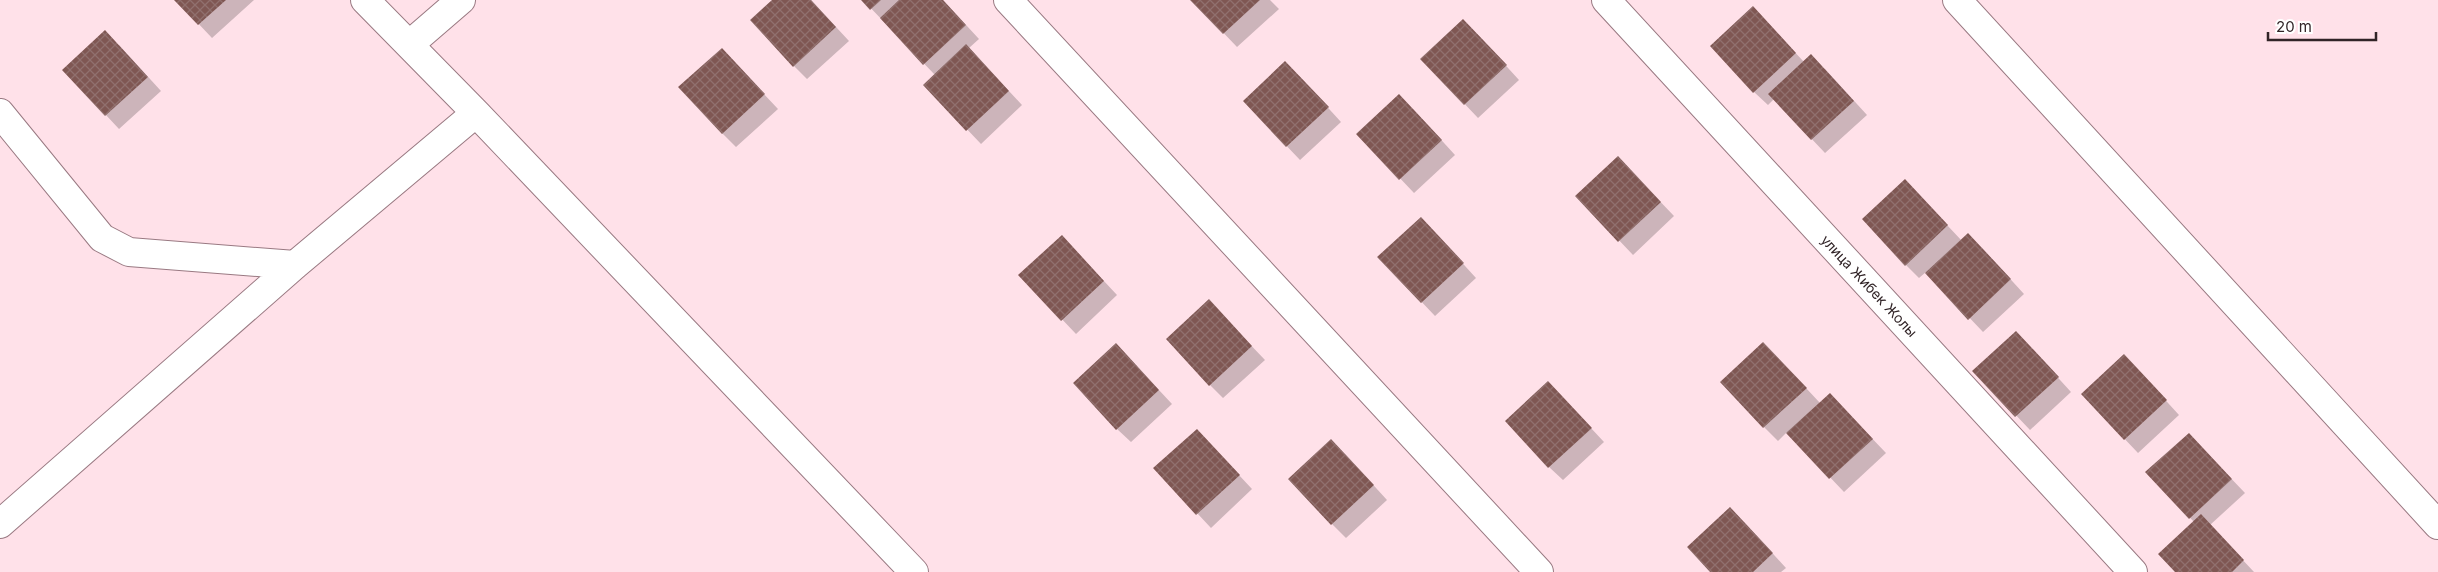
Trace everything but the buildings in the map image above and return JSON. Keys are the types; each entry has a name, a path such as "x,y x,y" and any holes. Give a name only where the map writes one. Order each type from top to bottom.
{"street":[{"path":"365,0 410,44 914,572"},
{"path":"410,44 461,0"},
{"path":"1008,0 1539,572"},
{"name":"улица Жибек Жолы","path":"1606,0 2133,572"},
{"path":"1958,0 2438,524"},
{"path":"0,113 102,238 128,252 295,265"},
{"path":"0,524 295,265 476,113"}]}
